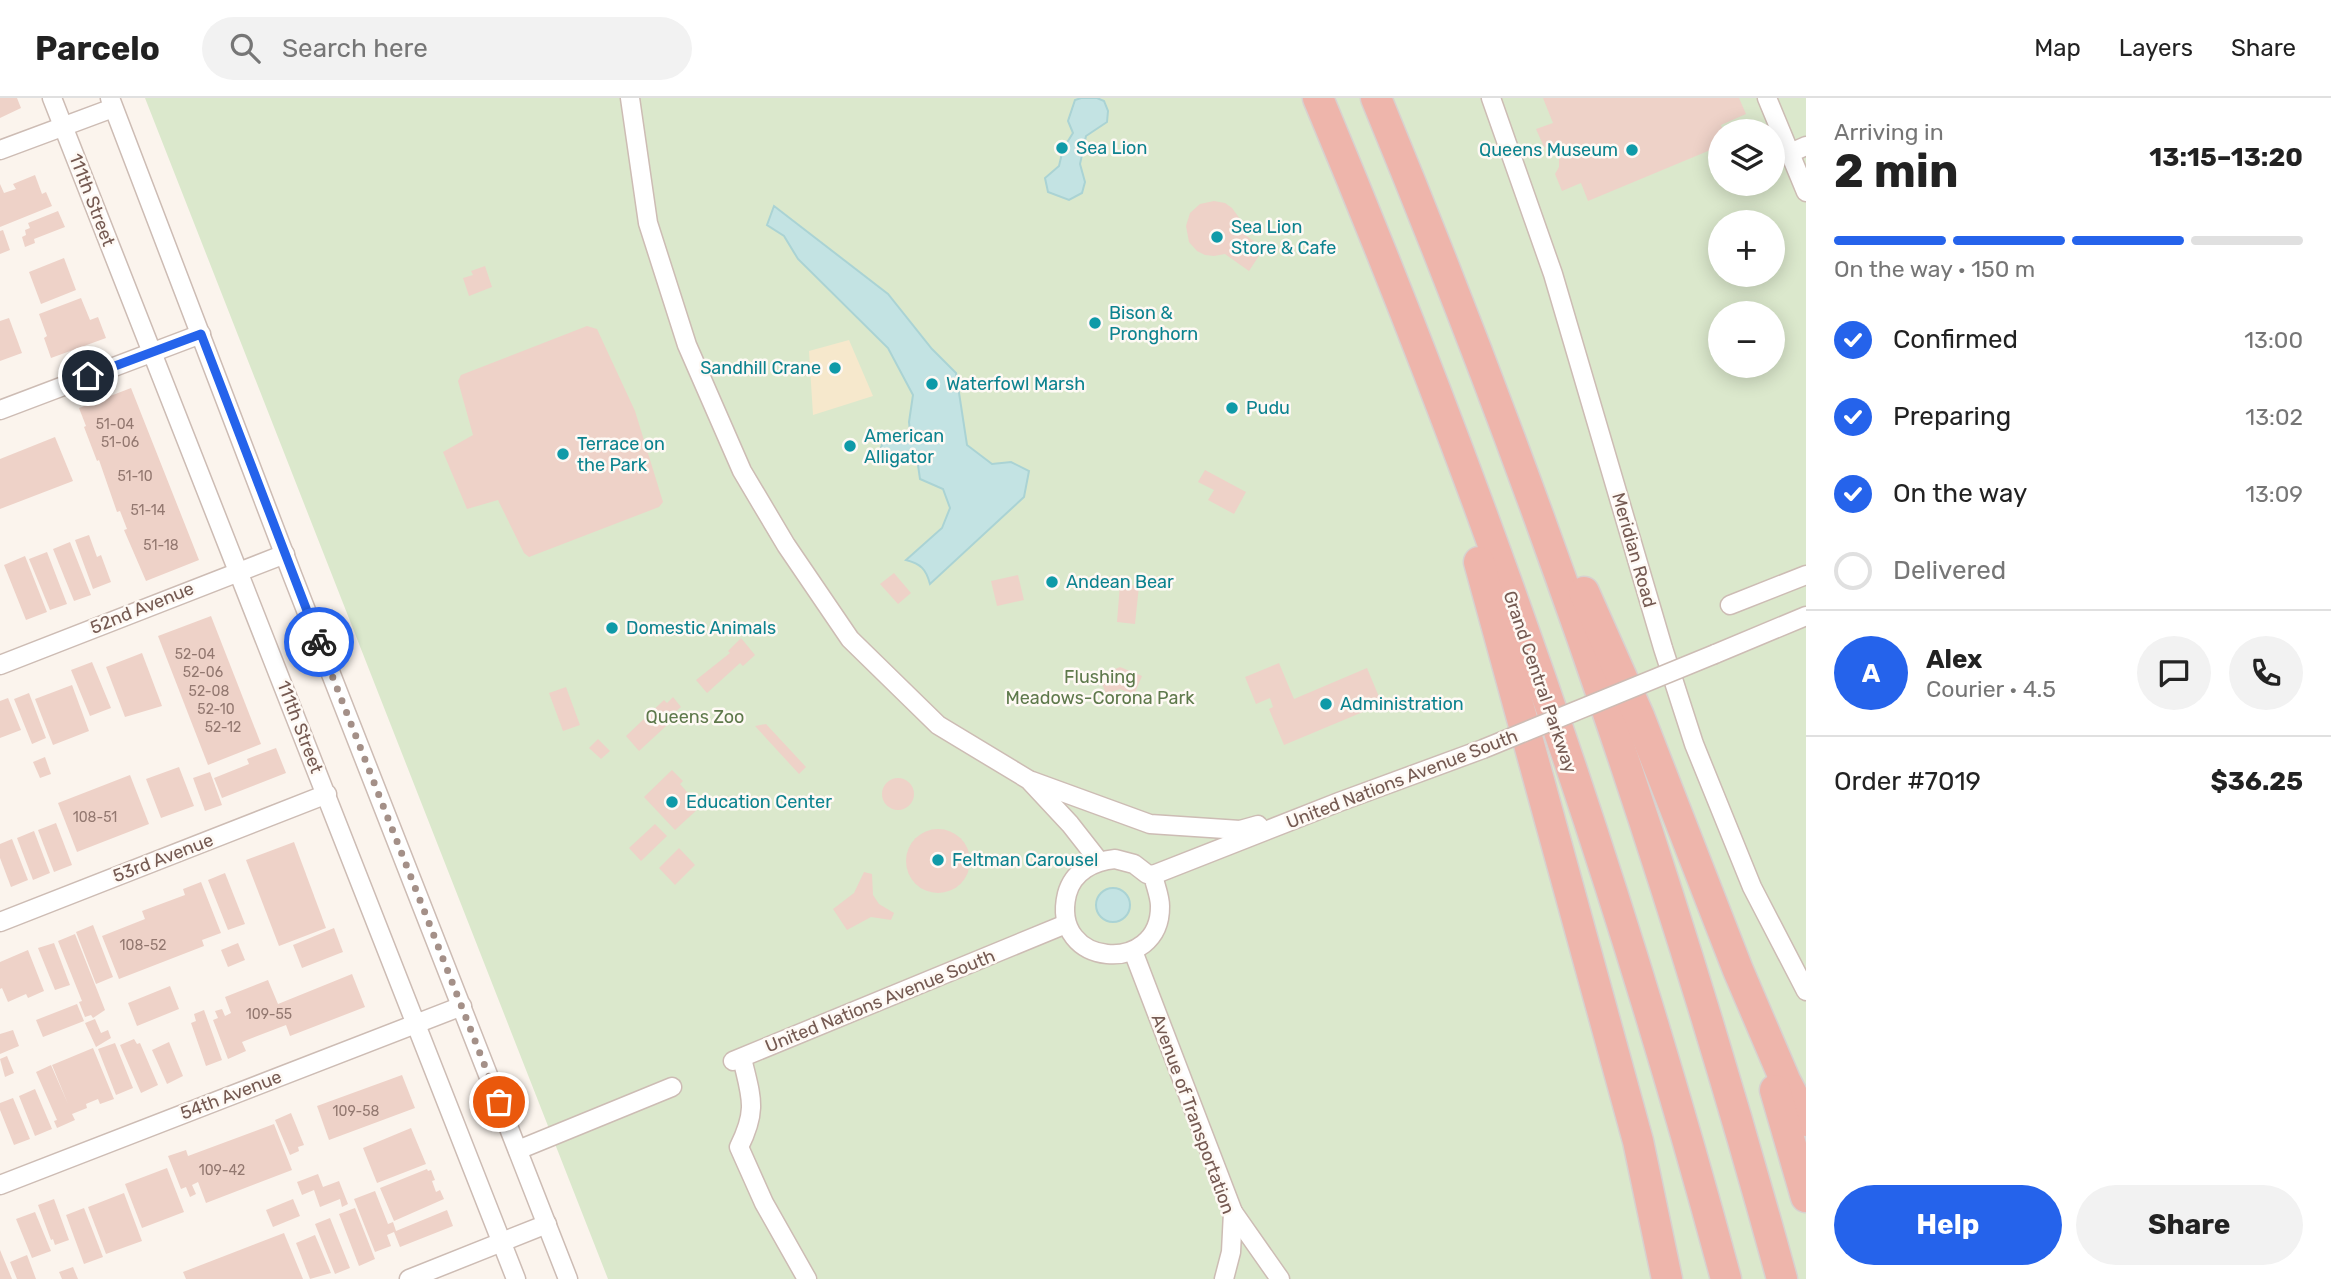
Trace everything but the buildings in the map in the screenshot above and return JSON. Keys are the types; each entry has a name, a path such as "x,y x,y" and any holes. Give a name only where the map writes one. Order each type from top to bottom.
{"highway":[{"name":"Grand Central Parkway","path":"1318,98 1423,360 1505,580 1608,883 1674,1093 1727,1279"},
{"path":"1376,98 1472,337 1581,635 1652,845 1718,1054 1782,1279"},
{"path":"1472,337 1639,716 1738,970 1785,1080 1806,1121"},
{"path":"1423,360 1639,1141 1682,1279"},
{"path":"1738,970 1806,1197"},
{"path":"1639,1141 1667,1279"}],"street":[{"name":"111th Street","path":"52,98 516,1279"},
{"path":"630,98 648,223 687,345 749,481 786,545 850,639 938,725 1029,780 1150,824 1240,830 1339,802"},
{"name":"Meridian Road","path":"1491,98 1553,274 1663,648 1694,744 1752,887 1806,991"},
{"path":"1767,98 1798,149 1806,192"},
{"path":"0,150 63,126 111,103 568,1279"},
{"path":"0,410 201,334"},
{"name":"52nd Avenue","path":"0,665 285,554"},
{"path":"1730,605 1806,575"},
{"name":"United Nations Avenue South","path":"1153,875 1483,749 1806,617"},
{"path":"1029,780 1070,824 1099,861"},
{"name":"53rd Avenue","path":"0,922 327,794"},
{"path":"1115,859 1133,864 1153,875 1160,905 1158,924 1149,939 1133,951 1117,956 1096,953 1082,945 1066,924 1063,907 1069,886 1079,872 1099,861 1115,859"},
{"name":"United Nations Avenue South","path":"807,1279 764,1203 739,1147 750,1125 752,1103 737,1059 1066,924"},
{"name":"Avenue of Transportation","path":"1133,951 1233,1212 1231,1252 1224,1279"},
{"name":"54th Avenue","path":"0,1185 462,1006"},
{"path":"518,1150 673,1087"},
{"path":"1233,1212 1280,1279"},
{"path":"409,1279 547,1224"}],"green space":[{"name":"Flushing Meadows-Corona Park","path":"145,98 1806,98 1806,1279 608,1279"}],"sand":[{"name":"Sandhill Crane","path":"849,340 873,396 813,415 809,351"}],"water":[{"path":"1081,98 1104,101 1108,111 1107,122 1086,136 1080,164 1085,182 1082,193 1069,200 1048,192 1045,178 1059,166 1063,149 1073,133 1068,121 1075,100"},
{"name":"Waterfowl Marsh","path":"774,206 888,294 932,349 956,373 967,445 992,464 1011,462 1029,471 1024,497 930,584 922,568 906,560 942,528 950,508 943,489 920,479 916,451 885,457 880,450 883,442 910,431 913,395 888,348 798,259 784,236 767,225"},
{"path":"1113,888 1125,893 1130,905 1125,917 1113,922 1101,917 1096,905 1101,893"}],"way so far":[{"path":"319,642 499,1102"}],"place":[{"name":"Sea Lion","path":"1062,148"},
{"name":"Queens Museum","path":"1632,150"},
{"name":"Sea Lion Store & Cafe","path":"1217,237"},
{"name":"Bison & Pronghorn","path":"1095,323"},
{"name":"Sandhill Crane","path":"835,368"},
{"name":"Waterfowl Marsh","path":"932,384"},
{"name":"Pudu","path":"1232,408"},
{"name":"American Alligator","path":"850,446"},
{"name":"Terrace on the Park","path":"563,454"},
{"name":"Andean Bear","path":"1052,582"},
{"name":"Domestic Animals","path":"612,628"},
{"name":"Administration","path":"1326,704"},
{"name":"Education Center","path":"672,802"},
{"name":"Feltman Carousel","path":"938,860"}],"route":[{"path":"88,376 201,334 319,642"}],"park label":[{"name":"Queens Zoo","path":"695,717"}]}
